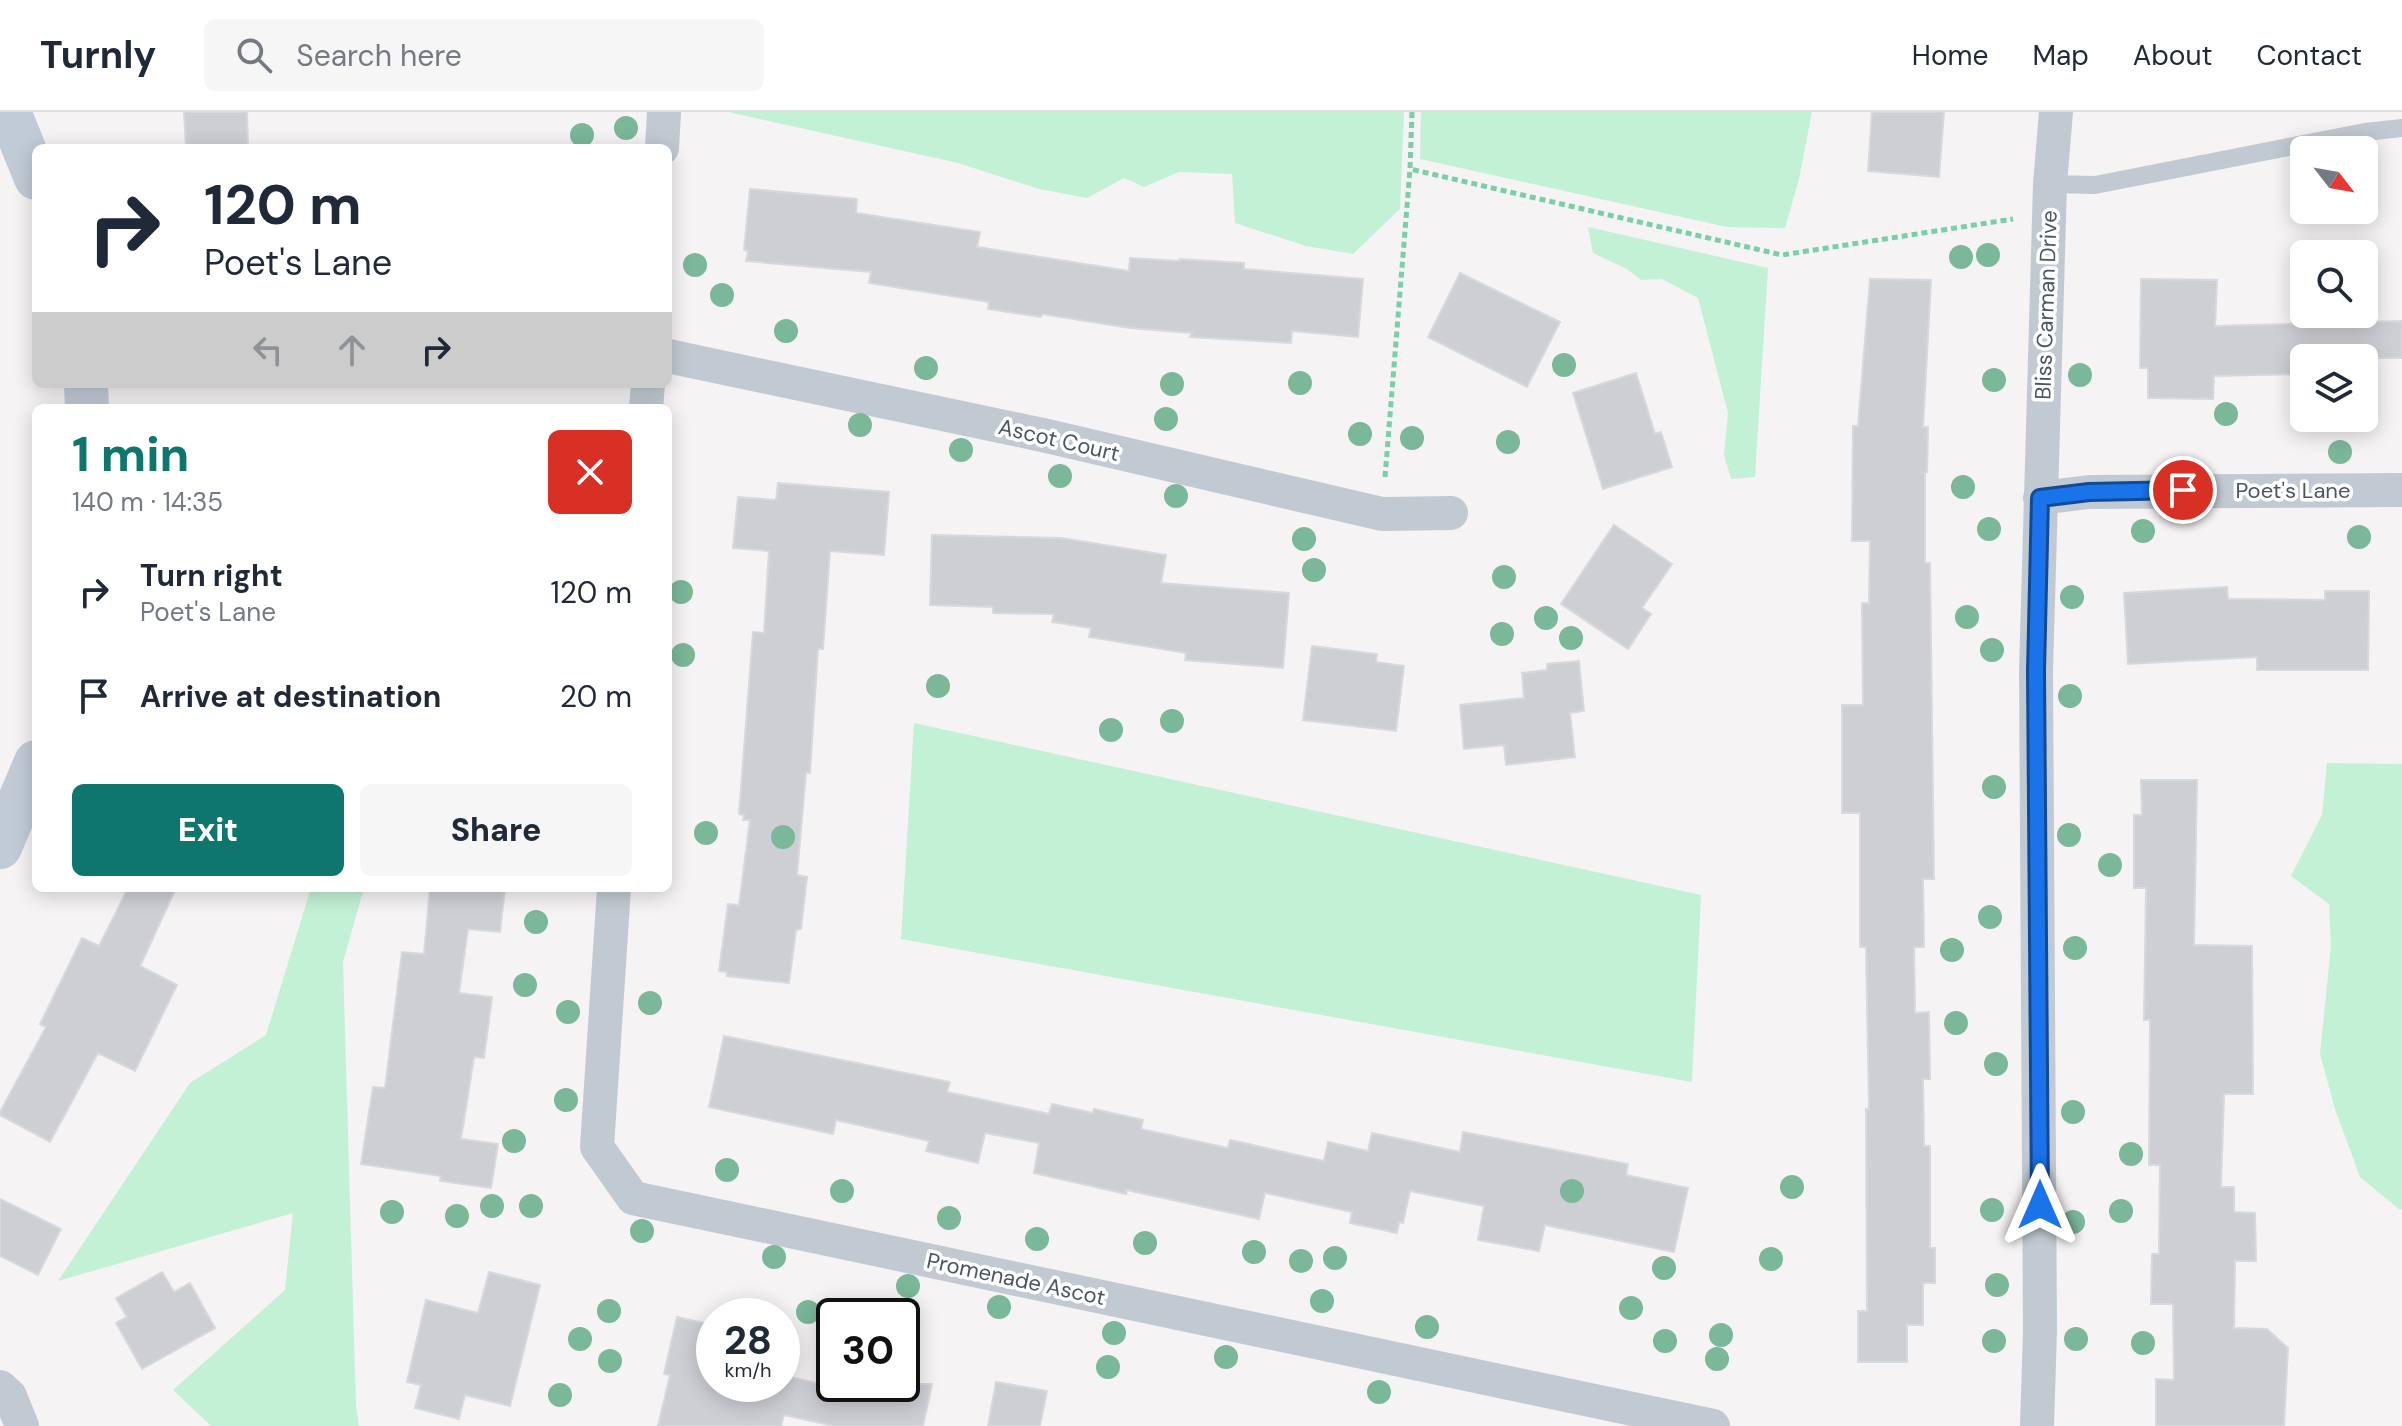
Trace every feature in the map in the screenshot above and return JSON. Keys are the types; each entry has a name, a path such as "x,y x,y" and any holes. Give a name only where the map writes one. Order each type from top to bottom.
{"street":[{"path":"9,112 32,168"},
{"path":"662,144 664,112"},
{"name":"Bliss Carman Drive","path":"2037,1426 2040,1331 2036,671 2050,199 2056,112"},
{"name":"Ascot Court","path":"672,357 1047,436 1382,514 1451,513"},
{"name":"Poet's Lane","path":"2040,498 2089,492 2402,490"},
{"path":"0,847 32,771"},
{"name":"Promenade Ascot","path":"614,892 597,1147 633,1198 1713,1426"},
{"path":"0,1387 10,1396 22,1426"}],"lane":[{"path":"2050,199 2095,185 2365,132 2402,128"}],"path":[{"path":"1382,514 1412,112"},
{"path":"1410,169 1782,255 2050,199"}],"green space":[{"path":"728,112 1404,112 1400,209 1353,254 1306,246 1235,223 1232,174 1179,172 1144,187 1124,178 1087,198 1039,189 958,163"},
{"path":"1421,112 1812,112 1799,179 1785,228 1727,227 1420,159"},
{"path":"1588,227 1768,268 1755,477 1731,479 1724,455 1728,413 1698,298 1662,279 1641,280 1627,269 1593,253"},
{"path":"914,723 1701,895 1692,1082 901,939"},
{"path":"2327,763 2402,764 2400,1210 2360,1177 2335,1109 2320,1054 2331,946 2329,904 2291,876 2322,815"},
{"path":"310,892 363,892 343,962 359,1426 211,1426 173,1390 285,1290 293,1213 58,1281 190,1083 266,1035"}],"building":[{"path":"184,112 247,112 248,144 186,144"},
{"path":"1872,112 1944,112 1939,177 1868,171"},
{"path":"750,189 857,199 856,213 980,232 977,247 1129,271 1130,258 1180,259 1244,263 1244,269 1363,279 1358,337 1292,331 1291,343 1190,337 1192,333 988,309 989,302 869,283 871,272 746,261 748,251 744,250"},
{"path":"1460,273 1560,322 1527,387 1428,337"},
{"path":"1870,279 1931,280 1923,427 1928,427 1925,563 1930,563 1934,879 1923,879 1924,947 1914,947 1915,1013 1929,1012 1930,1079 1923,1079 1924,1146 1930,1146 1930,1248 1935,1248 1935,1283 1923,1283 1923,1325 1907,1325 1907,1362 1858,1362 1858,1311 1867,1311 1866,1109 1869,1109 1866,947 1860,947 1860,813 1842,813 1842,705 1863,705 1862,603 1869,603 1870,541 1852,541 1853,426 1858,426"},
{"path":"2141,279 2217,280 2215,326 2290,324 2290,328 2378,328 2378,322 2402,321 2402,358 2378,358 2378,344 2290,344 2290,374 2214,376 2213,399 2148,398 2148,368 2140,368"},
{"path":"1636,373 1655,434 1661,432 1672,467 1603,489 1573,393"},
{"path":"778,483 889,492 884,555 830,551 823,649 818,649 810,773 806,773 797,875 807,877 801,929 796,930 789,983 727,976 727,972 719,971 728,904 739,905 750,820 743,820 744,815 739,814 753,632 764,633 769,551 733,548 738,497 776,500"},
{"path":"1614,525 1672,564 1642,608 1651,614 1628,649 1561,604"},
{"path":"932,535 1062,538 1166,555 1161,583 1289,593 1283,668 1185,660 1186,653 1089,637 1091,628 1052,622 1054,614 993,613 993,607 930,605"},
{"path":"2227,587 2228,599 2325,600 2325,591 2369,591 2368,670 2257,670 2257,657 2128,664 2124,593"},
{"path":"1312,646 1377,654 1376,662 1404,666 1396,731 1303,720"},
{"path":"1579,661 1584,711 1570,713 1575,757 1506,765 1504,745 1464,749 1460,705 1524,698 1522,673 1547,670 1547,664"},
{"path":"2141,780 2197,780 2194,945 2252,946 2253,1094 2224,1094 2221,1187 2234,1187 2234,1212 2255,1213 2256,1261 2235,1261 2234,1328 2267,1329 2288,1348 2284,1426 2156,1426 2156,1379 2174,1380 2173,1304 2151,1304 2152,1254 2159,1254 2160,1165 2149,1165 2150,1020 2144,1020 2146,888 2134,888 2134,815 2142,815"},
{"path":"126,892 174,892 140,966 177,985 135,1071 98,1053 50,1142 0,1115 0,1112 46,1027 40,1024 82,938 99,946"},
{"path":"430,892 505,892 500,932 468,929 459,993 492,997 484,1058 474,1057 461,1139 498,1144 491,1188 440,1181 441,1176 361,1164 373,1087 385,1088 402,952 424,954"},
{"path":"724,1036 950,1082 947,1092 1049,1114 1052,1104 1093,1113 1094,1109 1143,1120 1141,1129 1228,1148 1230,1140 1324,1161 1328,1142 1368,1151 1372,1133 1460,1152 1463,1132 1628,1164 1626,1175 1688,1188 1674,1252 1545,1225 1539,1251 1478,1240 1484,1206 1410,1191 1403,1223 1399,1222 1397,1233 1350,1223 1352,1212 1265,1193 1259,1219 1034,1173 1039,1143 985,1133 978,1163 926,1151 929,1141 836,1120 833,1134 709,1107"},
{"path":"0,1199 61,1229 38,1275 0,1256"},
{"path":"162,1272 174,1292 190,1283 215,1328 142,1369 116,1323 127,1317 116,1298"},
{"path":"489,1272 540,1285 510,1406 465,1395 459,1419 415,1408 421,1385 407,1382 426,1300 478,1313"},
{"path":"677,1317 696,1321 696,1402 800,1402 800,1379 816,1383 816,1402 920,1402 920,1384 932,1384 923,1426 834,1426 784,1415 781,1426 658,1426 670,1375 664,1374"},
{"path":"996,1382 1047,1391 1040,1426 988,1426"}],"route":[{"path":"2040,1205 2036,671 2040,498 2089,492 2183,490"}]}
